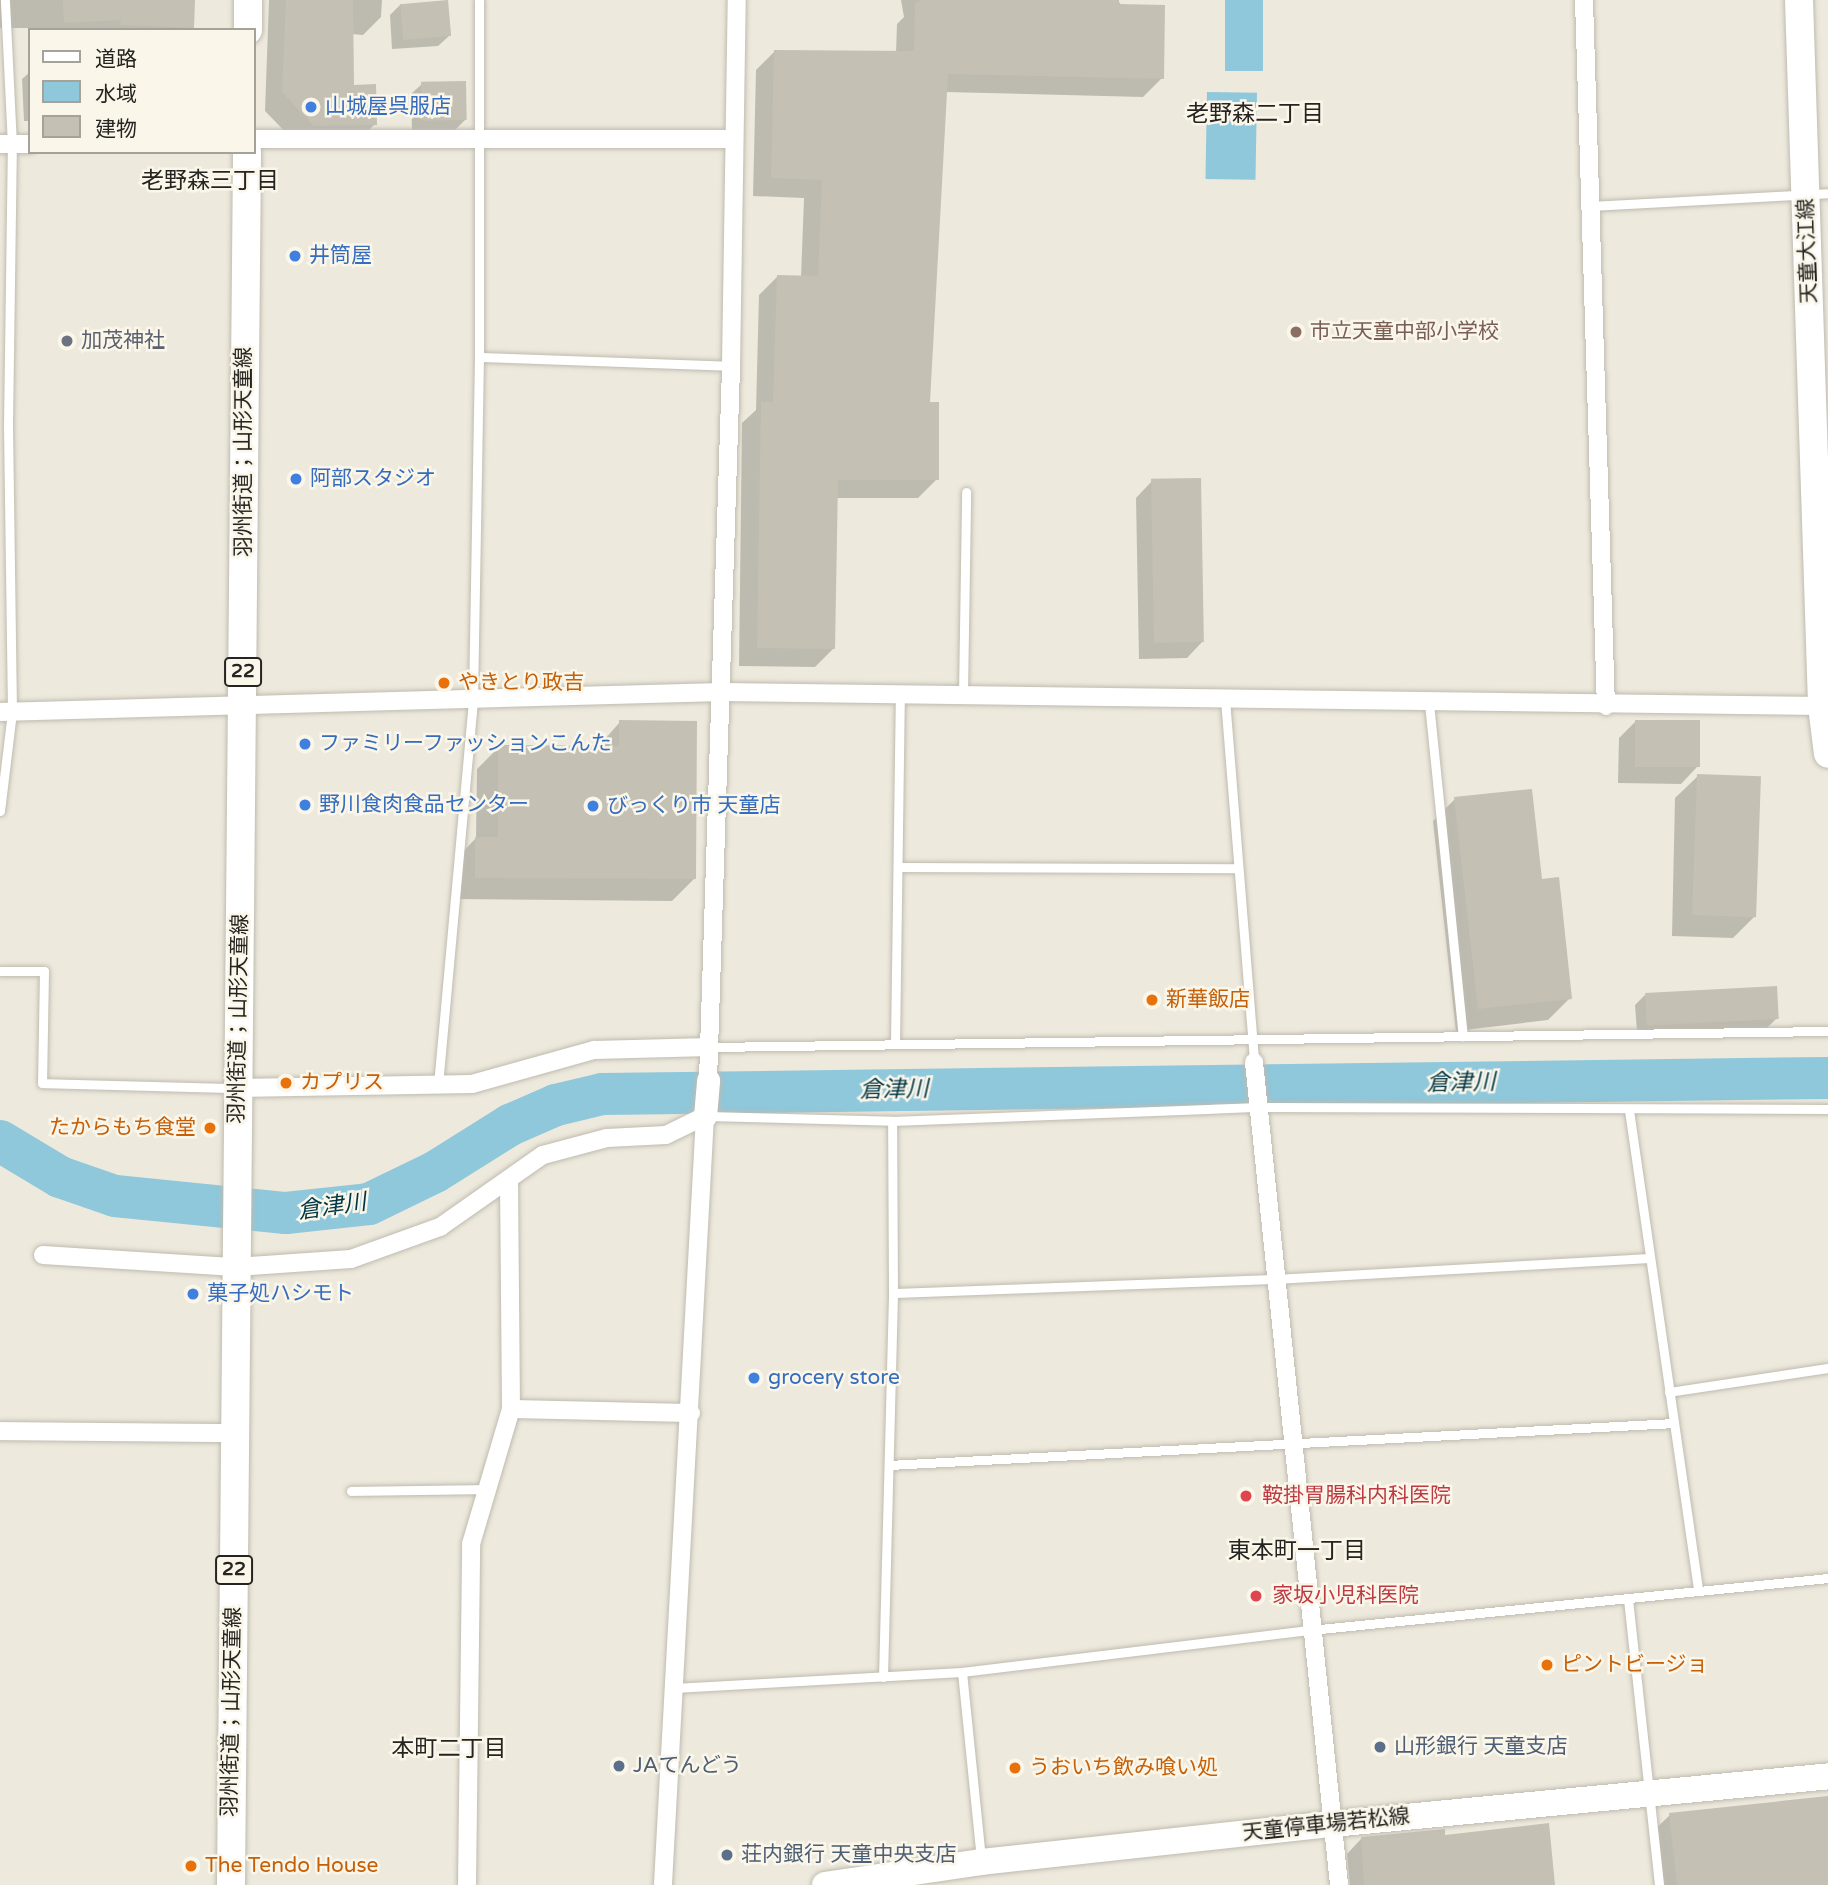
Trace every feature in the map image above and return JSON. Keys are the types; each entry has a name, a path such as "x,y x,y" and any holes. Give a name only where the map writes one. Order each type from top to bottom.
{"main road":[{"path":"248,0 248,28"},
{"name":"天童大江線","path":"1799,0 1817,193 1828,754"},
{"name":"羽州街道；山形天童線","path":"231,1885 247,154"},
{"name":"天童停車場若松線","path":"825,1885 981,1862 1333,1824 1828,1776"}],"street":[{"path":"663,1885 710,1047 731,366 737,0"},
{"path":"1584,0 1606,706"},
{"path":"256,139 733,139"},
{"path":"6,712 722,692 1606,706 1825,706"},
{"path":"237,1088 472,1084 594,1050 710,1047"},
{"path":"1254,1062 1310,1630 1339,1885"},
{"path":"43,1255 321,1263 384,1250 440,1227 543,1155 573,1144 666,1135 705,1116"},
{"path":"467,1885 471,1544 511,1409 509,1181"},
{"path":"511,1409 691,1413"},
{"path":"0,1431 236,1433"}],"lane":[{"path":"0,811 6,712 4,425 14,144 5,0"},
{"path":"438,1085 473,701 479,357 479,0"},
{"path":"1590,206 1817,193"},
{"path":"479,357 731,366"},
{"path":"963,694 966,492"},
{"path":"895,1044 900,693"},
{"path":"1225,699 1254,1062"},
{"path":"1429,703 1463,1036"},
{"path":"899,867 1238,868"},
{"path":"0,971 44,971 42,1083 237,1088"},
{"path":"710,1047 1828,1031"},
{"path":"705,1116 892,1121 1259,1107 1828,1109"},
{"path":"1629,1110 1698,1591"},
{"path":"883,1677 893,1293 892,1121"},
{"path":"893,1293 1275,1279 1649,1258"},
{"path":"1669,1392 1828,1368"},
{"path":"889,1465 1674,1423"},
{"path":"351,1491 487,1489"},
{"path":"674,1688 962,1672 1310,1630 1828,1578"},
{"path":"1628,1599 1659,1885"},
{"path":"962,1672 981,1862"}],"water":[{"path":"1225,0 1263,0 1263,71 1225,71"},
{"path":"1207,92 1257,93 1255,180 1205,179"}],"building":[{"path":"63,0 195,0 194,28 120,25 121,20 64,23"},
{"path":"286,0 353,0 354,85 376,84 377,125 314,126 282,92"},
{"path":"448,0 451,36 403,40 400,4"},
{"path":"922,0 1119,0 1119,4 1165,5 1164,79 948,74 930,402 939,402 939,480 838,480 835,649 757,648 761,402 773,402 777,275 818,276 822,180 771,178 774,50 914,51 915,3"},
{"path":"466,81 467,120 422,121 421,82"},
{"path":"1201,478 1204,642 1154,643 1151,479"},
{"path":"619,720 697,721 696,879 475,878 475,837 498,837 498,745 619,746"},
{"path":"1635,720 1700,720 1700,767 1635,767"},
{"path":"1697,774 1761,776 1756,917 1692,915"},
{"path":"1532,789 1542,879 1559,877 1572,999 1478,1009 1454,797"},
{"path":"1777,986 1779,1019 1647,1026 1645,993"},
{"path":"1828,1796 1828,1885 1677,1885 1669,1813"},
{"path":"1549,1823 1555,1885 1364,1885 1361,1837 1445,1829 1445,1835"}],"waterway":[{"name":"倉津川","path":"0,1141 60,1177 115,1196 286,1213 369,1204 435,1172 510,1125 556,1105 602,1094 1828,1078"}],"place":[{"name":"山城屋呉服店","path":"311,107"},
{"name":"井筒屋","path":"295,256"},
{"name":"市立天童中部小学校","path":"1296,332"},
{"name":"加茂神社","path":"67,341"},
{"name":"阿部スタジオ","path":"296,479"},
{"name":"やきとり政吉","path":"444,683"},
{"name":"ファミリーファッションこんた","path":"305,744"},
{"name":"野川食肉食品センター","path":"305,805"},
{"name":"びっくり市 天童店","path":"593,806"},
{"name":"新華飯店","path":"1152,1000"},
{"name":"カプリス","path":"286,1083"},
{"name":"たからもち食堂","path":"210,1128"},
{"name":"菓子処ハシモト","path":"193,1294"},
{"name":"grocery store","path":"754,1378"},
{"name":"鞍掛胃腸科内科医院","path":"1246,1496"},
{"name":"家坂小児科医院","path":"1256,1596"},
{"name":"ピントビージョ","path":"1547,1665"},
{"name":"山形銀行 天童支店","path":"1380,1747"},
{"name":"JAてんどう","path":"619,1766"},
{"name":"うおいち飲み喰い処","path":"1015,1768"},
{"name":"荘内銀行 天童中央支店","path":"727,1855"},
{"name":"The Tendo House","path":"191,1866"}],"district":[{"name":"老野森二丁目","path":"1255,114"},
{"name":"老野森三丁目","path":"210,181"},
{"name":"東本町一丁目","path":"1297,1551"},
{"name":"本町二丁目","path":"449,1749"}]}
